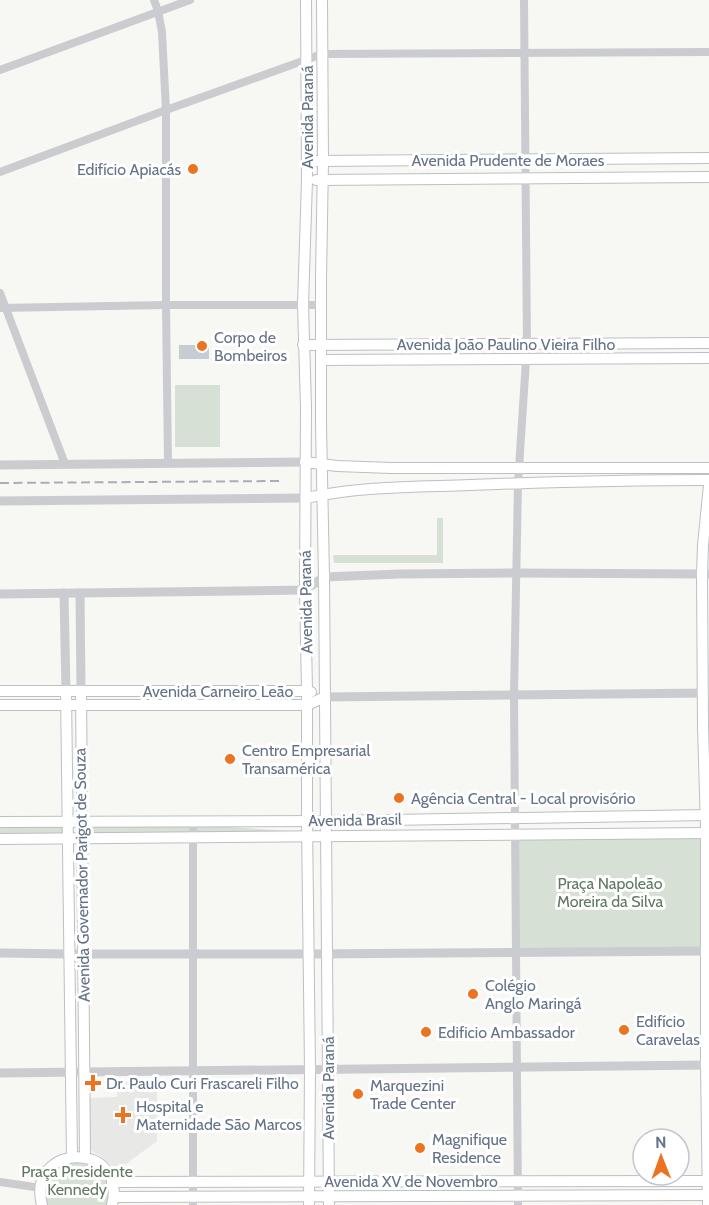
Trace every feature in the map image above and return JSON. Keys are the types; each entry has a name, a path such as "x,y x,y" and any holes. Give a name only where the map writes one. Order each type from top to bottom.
{"main road":[{"path":"306,5 313,0"},
{"name":"Avenida Paraná","path":"322,0 321,425 324,529 329,1201"},
{"name":"Avenida Paraná","path":"306,5 307,180 303,345 306,407 309,1200"},
{"path":"306,111 323,132"},
{"name":"Avenida Prudente de Moraes","path":"307,161 709,158"},
{"name":"Avenida Prudente de Moraes","path":"307,180 709,177"},
{"path":"305,253 321,278"},
{"name":"Avenida João Paulino Vieira Filho","path":"303,345 709,343"},
{"name":"Avenida João Paulino Vieira Filho","path":"321,360 709,358"},
{"path":"306,407 321,425"},
{"path":"305,462 391,468 709,468"},
{"path":"306,498 349,490 400,486 709,480"},
{"path":"708,1198 707,815 703,727 706,693 703,646 706,574 703,544 709,485"},
{"path":"305,546 324,529"},
{"path":"703,646 709,632"},
{"path":"306,634 325,655"},
{"name":"Avenida Carneiro Leão","path":"0,691 307,691 325,697"},
{"name":"Avenida Governador Parigot de Souza","path":"81,691 85,1157"},
{"name":"Avenida Governador Parigot de Souza","path":"66,692 72,1157"},
{"name":"Avenida Carneiro Leão","path":"0,705 307,705 325,697"},
{"path":"703,727 709,738"},
{"path":"307,756 325,738"},
{"name":"Avenida Brasil","path":"0,822 326,821 707,815"},
{"name":"Avenida Brasil","path":"0,839 707,833"},
{"path":"308,889 327,862"},
{"path":"308,982 327,1004"},
{"path":"310,1151 329,1127"},
{"path":"42,1205 41,1188 46,1173 57,1162 72,1157 92,1159 102,1166 112,1182 113,1201"},
{"name":"Avenida XV de Novembro","path":"112,1182 708,1181"},
{"name":"Avenida XV de Novembro","path":"113,1201 518,1201 708,1198"}],"street":[{"path":"154,0 162,32 166,110 168,463"},
{"path":"0,70 190,0"},
{"path":"518,1201 514,695 518,468 527,359 524,0"},
{"path":"0,172 322,54 709,52"},
{"path":"0,292 3,308 65,464"},
{"path":"3,308 321,304"},
{"path":"0,465 305,462"},
{"path":"0,501 306,498"},
{"path":"0,594 305,590 324,577 399,574 706,574"},
{"name":"Avenida Governador Parigot de Souza","path":"64,593 66,692"},
{"name":"Avenida Governador Parigot de Souza","path":"80,593 81,691"},
{"path":"325,697 706,693"},
{"path":"193,822 193,1201"},
{"path":"0,953 328,954 708,951"},
{"path":"0,1073 707,1065"},
{"path":"0,1182 41,1188"}],"shaded area":[{"path":"179,345 209,345 209,359 179,359"},
{"name":"Hospital e Maternidade São Marcos","path":"117,1082 157,1082 157,1141 118,1170 90,1150 89,1098 117,1097"}],"green space":[{"path":"175,385 220,385 220,447 175,447"},
{"path":"437,518 443,518 443,563 334,563 333,555 437,555"},
{"path":"193,825 307,832 82,834 82,826"},
{"path":"0,826 67,826 68,835 0,836"},
{"name":"Praça Napoleão Moreira da Silva","path":"706,833 706,951 516,952 514,835"},
{"name":"Praça Presidente Kennedy","path":"72,1157 106,1170 112,1205 42,1205 43,1181"}],"railway":[{"path":"0,483 280,481"}],"place":[{"name":"Edifício Apiacás","path":"193,169"},
{"name":"Corpo de Bombeiros","path":"202,346"},
{"name":"Centro Empresarial Transamérica","path":"230,759"},
{"name":"Agência Central - Local provisório","path":"399,798"},
{"name":"Colégio Anglo Maringá","path":"473,994"},
{"name":"Edifício Caravelas","path":"624,1030"},
{"name":"Edificio Ambassador","path":"426,1032"},
{"name":"Dr. Paulo Curi Frascareli Filho","path":"93,1083"},
{"name":"Marquezini Trade Center","path":"358,1094"},
{"name":"Hospital e Maternidade São Marcos","path":"123,1115"},
{"name":"Magnifique Residence","path":"420,1148"}]}
